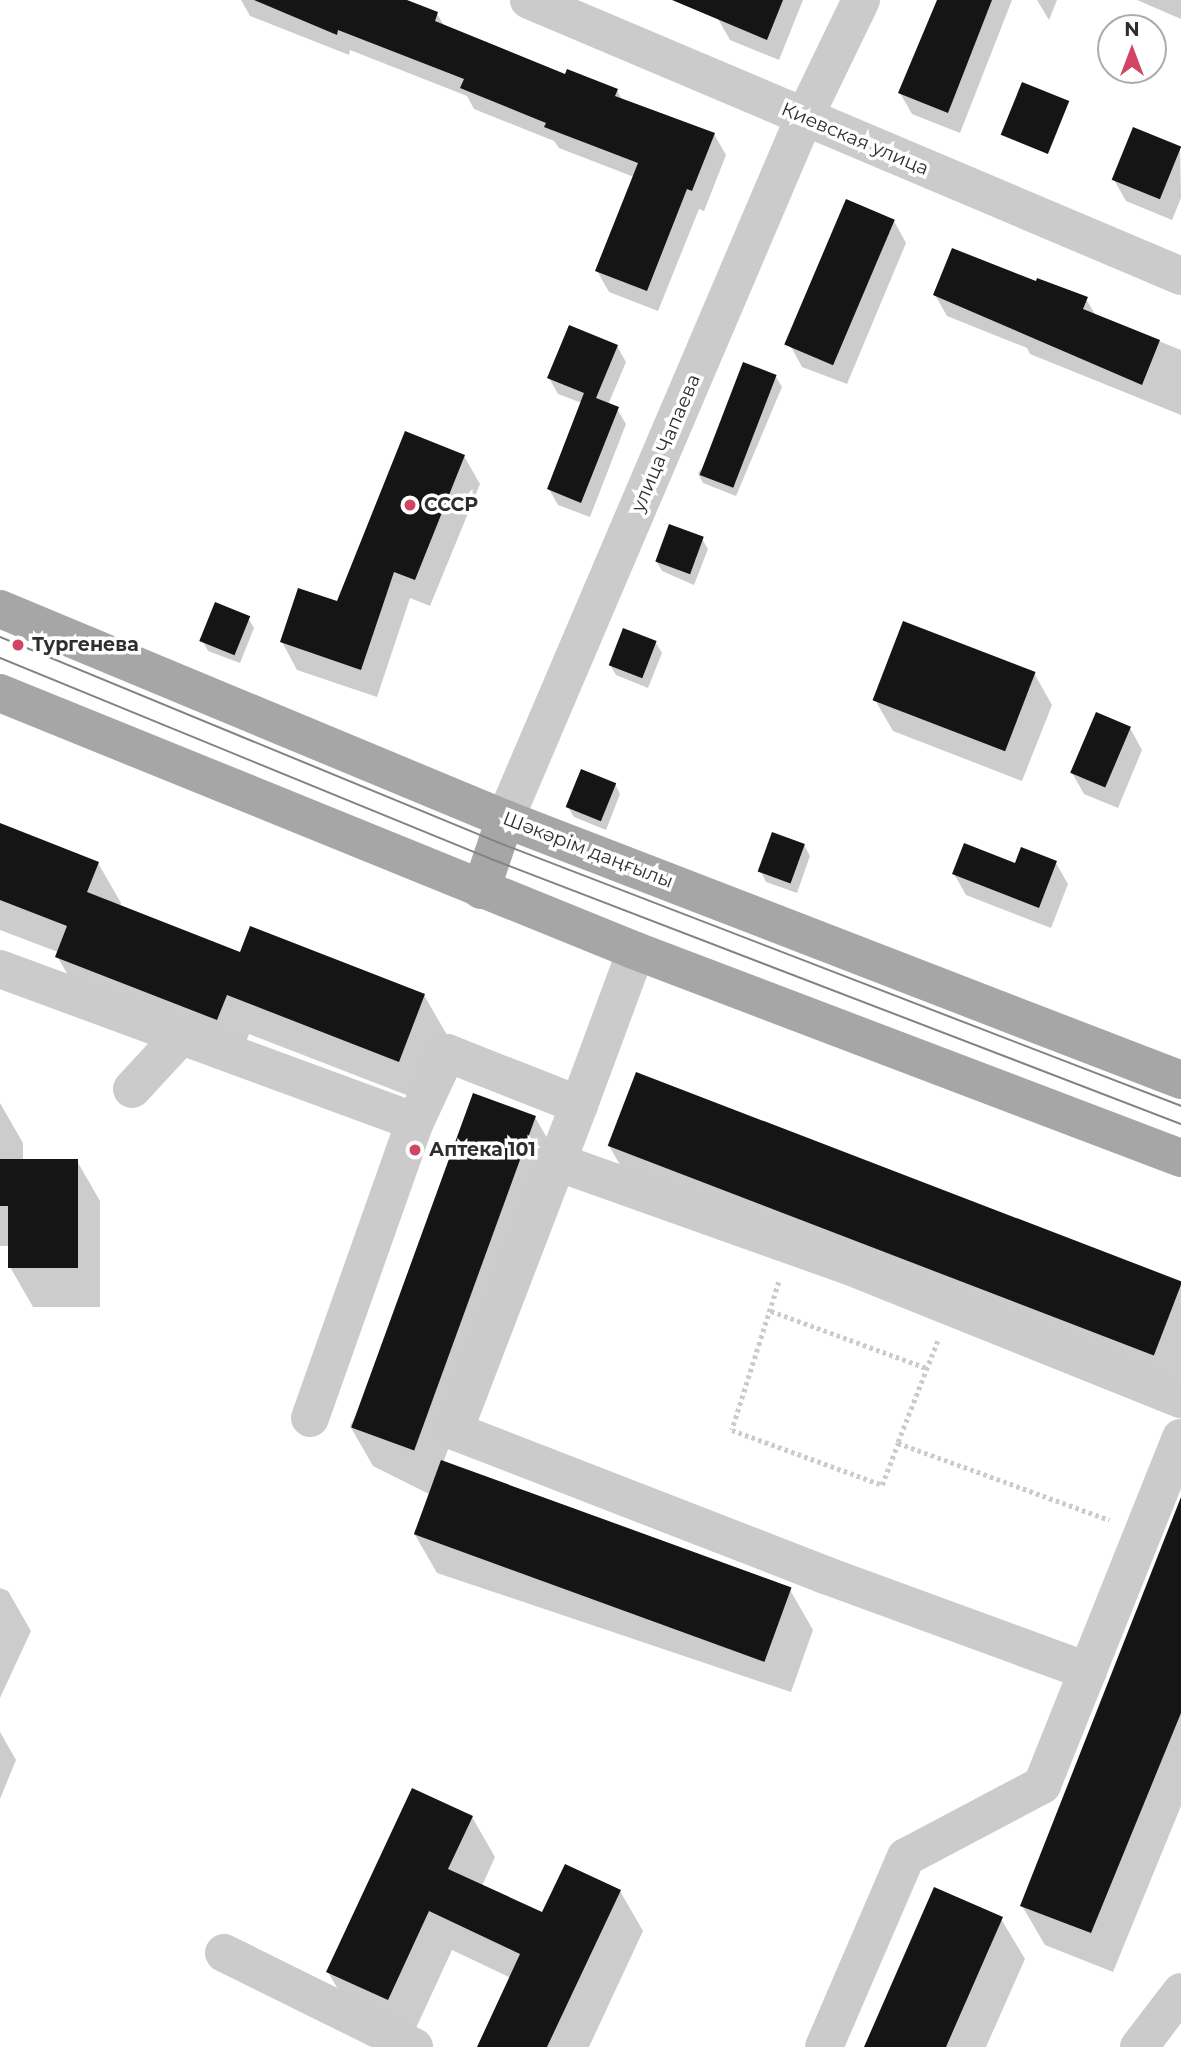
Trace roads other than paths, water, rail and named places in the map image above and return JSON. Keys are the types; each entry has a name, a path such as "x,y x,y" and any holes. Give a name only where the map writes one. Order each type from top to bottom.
{"main road":[{"name":"Шәкәрім даңғылы","path":"0,609 505,819 1181,1080"},
{"path":"0,693 481,890 1181,1158"},
{"name":"улица Чапаева","path":"481,890 505,819"}],"street":[{"name":"Киевская улица","path":"529,0 1181,276"},
{"name":"улица Чапаева","path":"505,819 804,118 862,0"},
{"path":"636,951 453,1431 825,1575 1088,1671"},
{"path":"0,969 415,1122"},
{"path":"132,1089 181,1036"},
{"path":"310,1418 415,1122 447,1053 579,1105"},
{"path":"557,1162 789,1247 857,1269 1181,1399"},
{"path":"824,2047 906,1857 1042,1785 1181,1438"},
{"path":"224,1953 414,2047"},
{"path":"1139,2047 1181,1992"}],"tram line":[{"path":"0,637 497,842 1181,1106"},
{"path":"0,658 491,859 1181,1124"}],"place":[{"name":"СССР","path":"410,505"},
{"name":"Тургенева","path":"18,645"},
{"name":"Аптека 101","path":"415,1150"}]}
